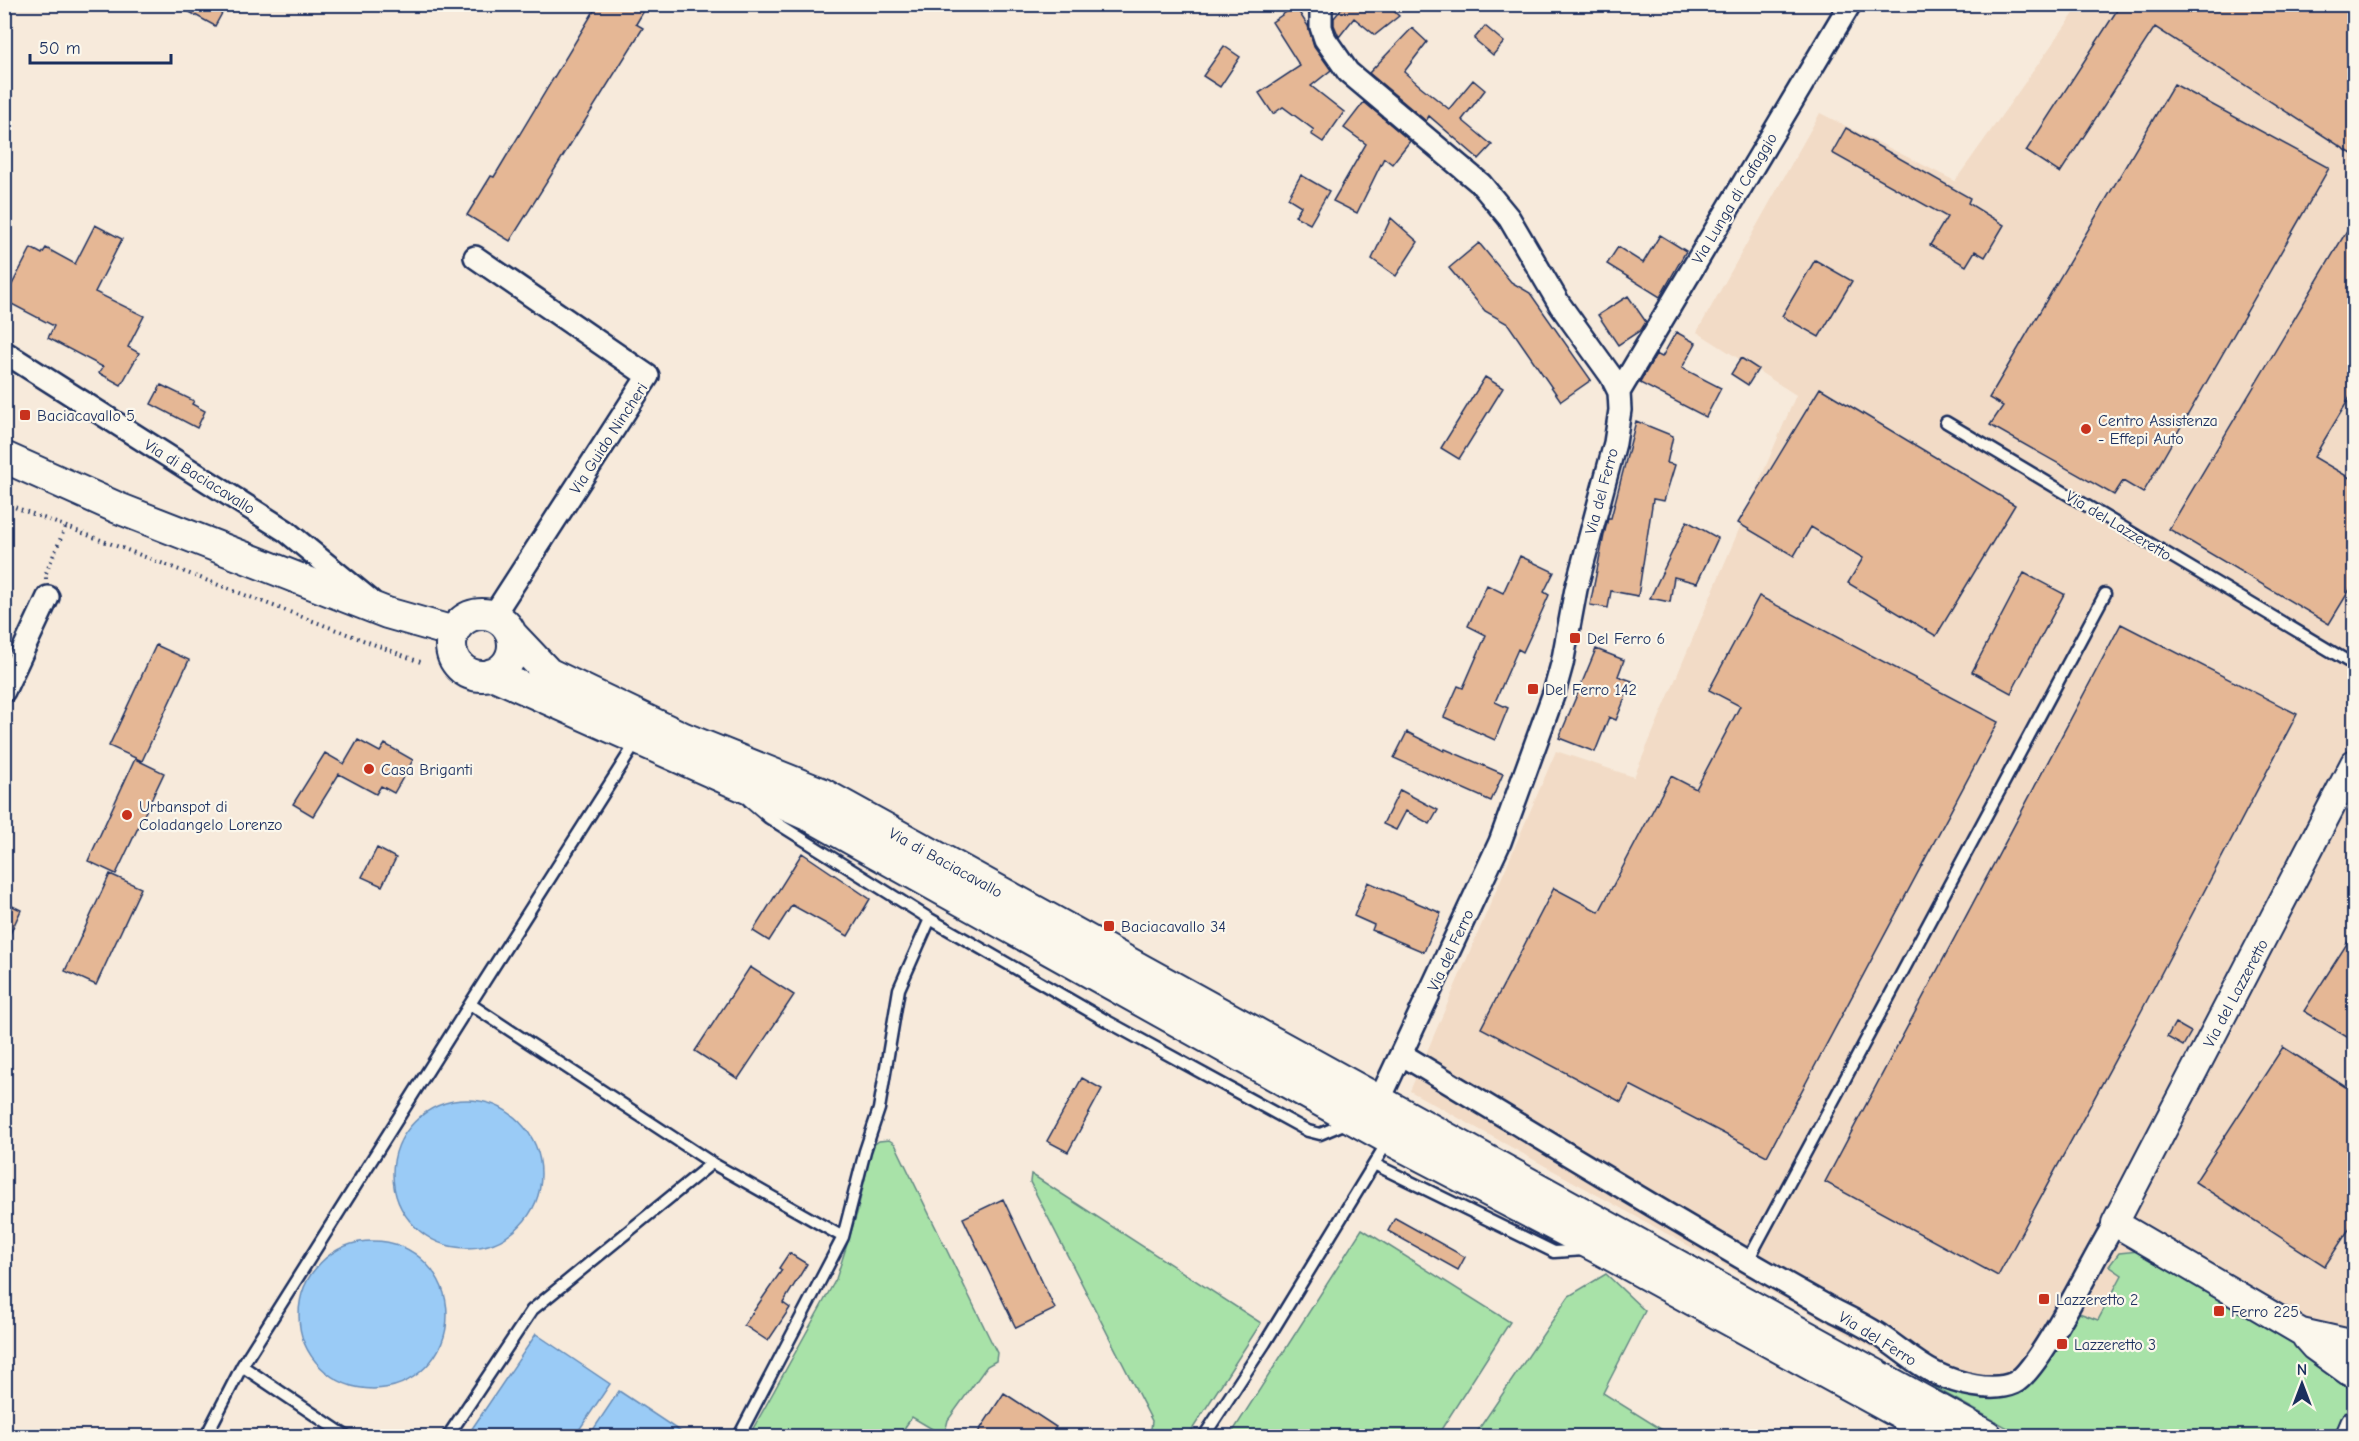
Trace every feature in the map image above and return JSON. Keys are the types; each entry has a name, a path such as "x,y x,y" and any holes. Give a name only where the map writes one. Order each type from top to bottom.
{"main road":[{"path":"4,436 118,508"},
{"path":"4,458 118,508"},
{"path":"4,480 118,508"},
{"name":"Via di Baciacavallo","path":"118,508 387,613 454,632 451,642 452,654 457,664 476,676 492,674 812,817 1354,1120"},
{"path":"454,632 458,625 471,615 502,625 513,649 510,659 502,669 492,674"},
{"name":"Via di Baciacavallo","path":"502,625 548,673 684,738 820,793 1379,1101"},
{"name":"Via del Ferro","path":"1379,1101 1985,1435"},
{"path":"1354,1120 1382,1151 1598,1248 1941,1437"}],"street":[{"path":"1321,4 1321,27 1325,39 1348,72 1481,184 1509,218 1560,305 1611,376 1619,392"},
{"name":"Via Lunga di Cafaggio","path":"1619,392 1850,4"},
{"name":"Via Guido Nincheri","path":"475,257 648,376 502,625"},
{"name":"Via di Baciacavallo","path":"4,352 286,531 387,613"},
{"name":"Via del Ferro","path":"1379,1101 1500,842 1554,693 1562,664 1576,589 1615,442 1620,410 1619,392"},
{"path":"4,691 48,597"},
{"name":"Via del Lazzeretto","path":"2115,1223 2355,763"},
{"name":"Via del Ferro","path":"1401,1054 1748,1262 1882,1337 1935,1373 1956,1381 1999,1386 2013,1384 2024,1377 2040,1357 2096,1251 2115,1223"},
{"path":"2115,1223 2301,1332 2314,1347 2352,1378"},
{"path":"2301,1332 2352,1341 2344,1354 2352,1378"},
{"path":"2349,1437 2355,1424"}],"lane":[{"name":"Via del Lazzeretto","path":"1946,422 2355,665"},
{"path":"1748,1262 2105,594"},
{"path":"206,1437 242,1366 639,739"},
{"path":"725,778 769,818 930,919 1105,1020 1308,1131 1320,1134 1354,1120"},
{"path":"739,1437 843,1237 865,1151 879,1108 899,989 930,919"},
{"path":"470,1004 712,1163 843,1237"},
{"path":"1204,1437 1382,1151"},
{"path":"448,1437 532,1310 712,1163"},
{"path":"242,1366 346,1437"}],"path":[{"path":"4,503 423,663"},
{"path":"48,597 46,573 65,528"}],"shaded area":[{"path":"2080,5 2354,5 2354,1332 2336,1367 2128,1251 2110,1266 2122,1275 2098,1321 2078,1314 2040,1372 2030,1383 1934,1382 1410,1091 1556,751 1634,777 1796,395 1697,332 1820,113 1955,181"}],"green space":[{"path":"889,1140 895,1144 997,1353 996,1361 987,1366 948,1420 944,1436 912,1417 899,1436 749,1436 836,1279 857,1213 872,1146 879,1141"},
{"path":"1031,1174 1261,1323 1188,1436 1150,1436 1152,1421 1030,1182"},
{"path":"1362,1229 1510,1322 1437,1436 1230,1436"},
{"path":"2139,1251 2292,1337 2349,1386 2350,1414 2340,1436 2022,1436 1932,1386 1934,1382 2030,1383 2040,1372 2079,1313 2098,1320 2122,1275 2109,1266 2119,1253"},
{"path":"1606,1274 1645,1311 1603,1393 1672,1436 1474,1436 1569,1296"}],"water":[{"path":"467,1100 495,1105 520,1121 536,1146 541,1174 536,1202 520,1227 495,1243 467,1248 439,1243 414,1227 398,1202 393,1174 398,1146 414,1121 439,1105"},
{"path":"373,1241 401,1246 426,1262 442,1287 447,1315 442,1343 426,1368 401,1384 373,1389 345,1384 320,1368 304,1343 299,1315 304,1287 320,1262 345,1246"},
{"path":"536,1334 610,1384 575,1436 467,1436"},
{"path":"619,1391 687,1436 589,1436"}],"building":[{"path":"175,4 227,4 215,26"},
{"path":"598,4 648,4 636,24 643,28 510,241 467,215 491,176 494,177"},
{"path":"1337,4 1386,4 1399,16 1375,35 1354,18 1339,37 1334,18 1342,8"},
{"path":"2121,4 2355,4 2355,156 2155,27 2060,173 2026,151"},
{"path":"1295,6 1308,26 1314,46 1331,70 1311,86 1344,112 1323,142 1311,134 1314,130 1283,107 1273,114 1259,93 1300,66 1272,22"},
{"path":"1485,26 1504,42 1493,55 1474,39"},
{"path":"1412,28 1427,42 1404,72 1419,85 1449,109 1473,80 1485,90 1462,120 1492,145 1479,159 1429,116 1426,121 1369,73"},
{"path":"1224,46 1240,57 1220,87 1203,76"},
{"path":"2174,84 2329,168 2143,493 2123,481 2114,495 1990,425 2003,406 1989,398"},
{"path":"1364,102 1410,141 1392,164 1384,158 1357,213 1333,201 1366,144 1344,128"},
{"path":"1846,128 1970,198 1968,203 2004,225 1985,257 1975,251 1966,266 1930,245 1947,217 1832,153"},
{"path":"1301,175 1329,191 1310,224 1295,216 1301,206 1288,198"},
{"path":"2355,217 2355,389 2314,457 2355,481 2355,581 2329,624 2169,529"},
{"path":"1391,218 1418,242 1396,276 1372,259"},
{"path":"95,225 122,239 95,292 144,316 128,347 139,353 121,385 99,373 103,367 48,338 54,326 4,300 31,248 42,254 46,248 75,264"},
{"path":"1660,235 1686,251 1660,297 1607,264 1618,247 1643,263"},
{"path":"1479,243 1511,282 1530,293 1591,380 1561,401 1508,324 1485,311 1449,268"},
{"path":"1815,260 1852,281 1819,337 1782,316"},
{"path":"1628,296 1646,322 1641,330 1618,345 1598,315"},
{"path":"1676,332 1696,343 1682,368 1721,388 1706,417 1640,383 1656,354 1662,357"},
{"path":"1741,358 1758,369 1748,385 1731,374"},
{"path":"1485,377 1503,388 1459,459 1441,448"},
{"path":"161,385 194,401 192,404 205,411 197,428 151,404"},
{"path":"1820,388 2015,505 1936,636 1848,583 1863,558 1811,527 1794,556 1738,523"},
{"path":"1636,421 1673,436 1667,463 1675,465 1664,501 1653,499 1638,596 1611,591 1608,608 1590,605 1608,518 1611,518"},
{"path":"1687,521 1718,538 1697,583 1674,577 1670,602 1650,598"},
{"path":"1520,556 1554,572 1544,592 1549,595 1542,611 1523,652 1518,649 1495,702 1508,708 1495,740 1444,717 1458,686 1463,688 1486,635 1468,626 1487,585 1503,593"},
{"path":"2024,573 2064,594 2011,693 1972,672"},
{"path":"1759,596 1998,722 1767,1156 1630,1085 1621,1102 1481,1028 1554,888 1599,912 1671,776 1696,789 1740,706 1709,690"},
{"path":"2121,624 2297,714 2143,1008 1998,1276 1825,1182"},
{"path":"156,645 189,660 142,761 109,746"},
{"path":"1596,649 1624,660 1618,676 1632,681 1616,720 1609,717 1595,752 1559,738"},
{"path":"1407,732 1444,751 1445,749 1503,774 1491,801 1394,758"},
{"name":"Casa Briganti","path":"358,740 380,752 385,744 413,760 394,793 381,786 376,794 339,774 313,816 293,804 325,753 344,764"},
{"path":"135,759 164,773 116,874 88,861"},
{"path":"1400,790 1438,810 1430,824 1406,811 1396,830 1383,824"},
{"path":"377,848 396,858 382,886 362,877"},
{"path":"802,853 870,899 848,936 792,905 769,941 753,931"},
{"path":"110,874 141,888 96,985 65,971"},
{"path":"1368,882 1441,913 1424,952 1372,930 1374,925 1354,916"},
{"path":"4,902 21,910 4,947"},
{"path":"2355,931 2355,1042 2304,1011"},
{"path":"750,967 794,995 738,1079 695,1051"},
{"path":"2175,1023 2191,1032 2183,1046 2167,1037"},
{"path":"2283,1047 2355,1093 2355,1220 2325,1266 2195,1182"},
{"path":"1082,1078 1102,1089 1068,1152 1047,1141"},
{"path":"1003,1199 1055,1309 1016,1328 963,1218"},
{"path":"1395,1218 1465,1257 1458,1270 1388,1231"},
{"path":"789,1253 807,1264 783,1303 790,1308 768,1341 744,1325 782,1270 779,1268"},
{"path":"1004,1393 1056,1427 1049,1437 975,1437"}],"place":[{"name":"Baciacavallo 5","path":"25,415"},
{"name":"Centro Assistenza - Effepi Auto","path":"2086,429"},
{"name":"Del Ferro 6","path":"1575,638"},
{"name":"Del Ferro 142","path":"1533,689"},
{"name":"Casa Briganti","path":"369,769"},
{"name":"Urbanspot di Coladangelo Lorenzo","path":"127,815"},
{"name":"Baciacavallo 34","path":"1109,926"},
{"name":"Lazzeretto 2","path":"2044,1299"},
{"name":"Ferro 225","path":"2219,1311"},
{"name":"Lazzeretto 3","path":"2062,1344"}]}
